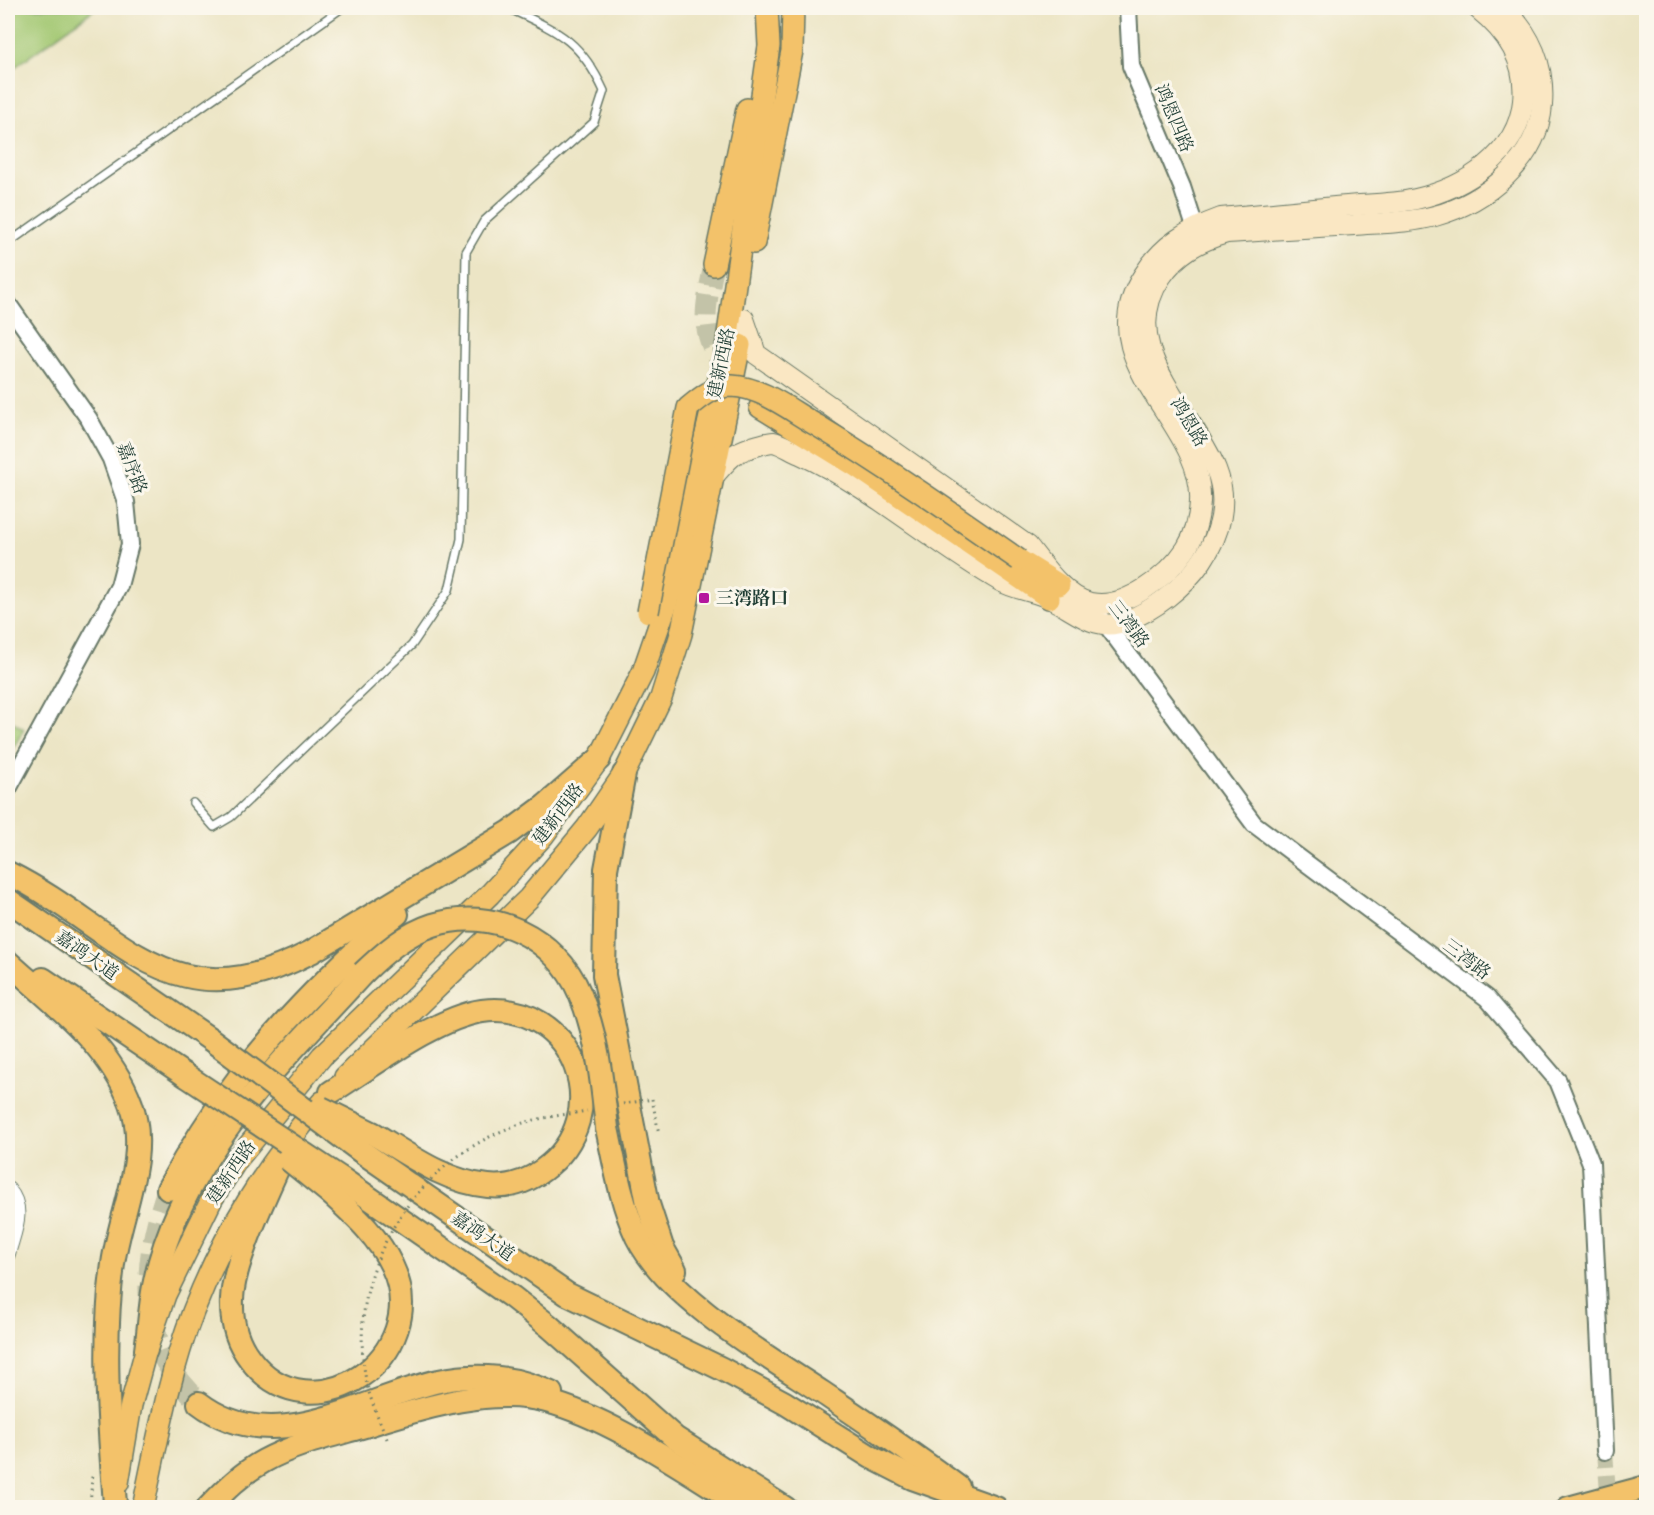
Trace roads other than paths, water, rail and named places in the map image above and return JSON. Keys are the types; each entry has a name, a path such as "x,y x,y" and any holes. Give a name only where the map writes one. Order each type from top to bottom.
{"highway":[{"path":"168,1189 212,1112 291,1015 375,931 545,806 599,759"},
{"path":"624,774 606,869 604,975 648,1204 662,1247 692,1300"},
{"path":"8,873 115,942 162,968 184,977 207,981 234,980 285,966 510,832"},
{"name":"嘉鸿大道","path":"8,900 272,1084 368,1143 567,1294 722,1369 912,1478 987,1505"},
{"path":"146,1350 154,1286 177,1216 190,1188 250,1097 363,973 388,949 432,925 454,919 496,922 517,928 535,939 567,971 580,994 599,1058 602,1119 622,1196 638,1238 657,1266 722,1326 894,1440 987,1505"},
{"name":"嘉鸿大道","path":"8,954 185,1076 336,1186 512,1297 557,1333 675,1438 785,1508"},
{"path":"8,962 80,1027 99,1049 124,1087 135,1124 136,1158 112,1264 109,1313 107,1407 115,1506"},
{"path":"331,1092 434,1028 479,1011 499,1010 525,1015 547,1028 568,1051 580,1080 582,1098 580,1118 574,1135 564,1152 550,1165 519,1184 501,1187 486,1186 449,1177 368,1143"},
{"path":"290,1141 240,1261 232,1296 232,1311 238,1340 254,1365 275,1382 302,1391 332,1390 358,1378 383,1357 391,1346 400,1319 399,1285 385,1253 336,1186"},
{"path":"199,1403 230,1422 265,1427 284,1426 325,1419 441,1381 483,1376 518,1380 591,1416 747,1508"},
{"path":"208,1508 231,1484 265,1461 312,1441 421,1409 491,1398 529,1398 544,1400 591,1416"},
{"path":"1568,1508 1647,1487"}],"main road":[{"name":"建新西路","path":"115,1506 131,1405 146,1350 165,1295 207,1208 236,1161 322,1056 515,868 565,807 599,759 626,708 656,638 666,605 726,348 769,46 767,8"},
{"name":"建新西路","path":"143,1508 168,1396 193,1312 238,1219 290,1141 331,1092 529,898 587,828 624,774 661,698 681,634 726,423 754,244 792,51 793,8"},
{"name":"鸿恩路","path":"1106,626 1141,614 1163,601 1182,585 1199,565 1212,543 1219,522 1222,497 1217,471 1203,443 1162,377 1145,333 1151,292 1199,233 1221,218 1415,200 1462,183 1485,167 1502,150 1516,130 1525,85 1521,62 1510,41 1496,23 1478,8"},
{"name":"鸿恩路","path":"1090,603 1109,603 1127,597 1148,585 1171,567 1186,548 1197,523 1200,500 1198,475 1188,451 1135,361 1129,335 1130,309 1137,285 1153,260 1174,240 1199,233 1415,221 1461,207 1482,196 1520,160 1534,138 1541,116 1543,94 1536,52 1517,21 1503,8"},
{"path":"714,265 747,109 769,46"},
{"path":"744,319 756,354 1028,546 1054,591"},
{"path":"626,708 648,612 688,408 707,392 730,386 757,390 844,442 1019,560 1089,621 1106,626"},
{"path":"760,406 1054,591"},
{"path":"713,477 736,451 773,442 827,467 1002,583 1054,591 1090,603"}],"street":[{"name":"鸿恩四路","path":"1128,8 1131,66 1199,233"},
{"name":"嘉序路","path":"8,304 89,419 111,459 126,502 130,544 120,586 8,789"},
{"name":"三湾路","path":"1090,603 1254,824 1487,998 1558,1082 1591,1163 1605,1451"},
{"path":"8,1189 16,1199 19,1211 8,1254"}],"lane":[{"path":"8,243 342,8"},
{"path":"193,803 214,827 231,818 412,645 449,590 461,539 466,252 484,221 594,123 604,91 584,55 560,32 507,8"}],"tunnel":[{"path":"714,265 706,309 706,322 712,346 730,373"},
{"path":"168,1189 152,1251 149,1293 151,1313 166,1362 199,1403"},
{"path":"1605,1451 1609,1507"}],"place":[{"name":"三湾路口","path":"704,598"}]}
